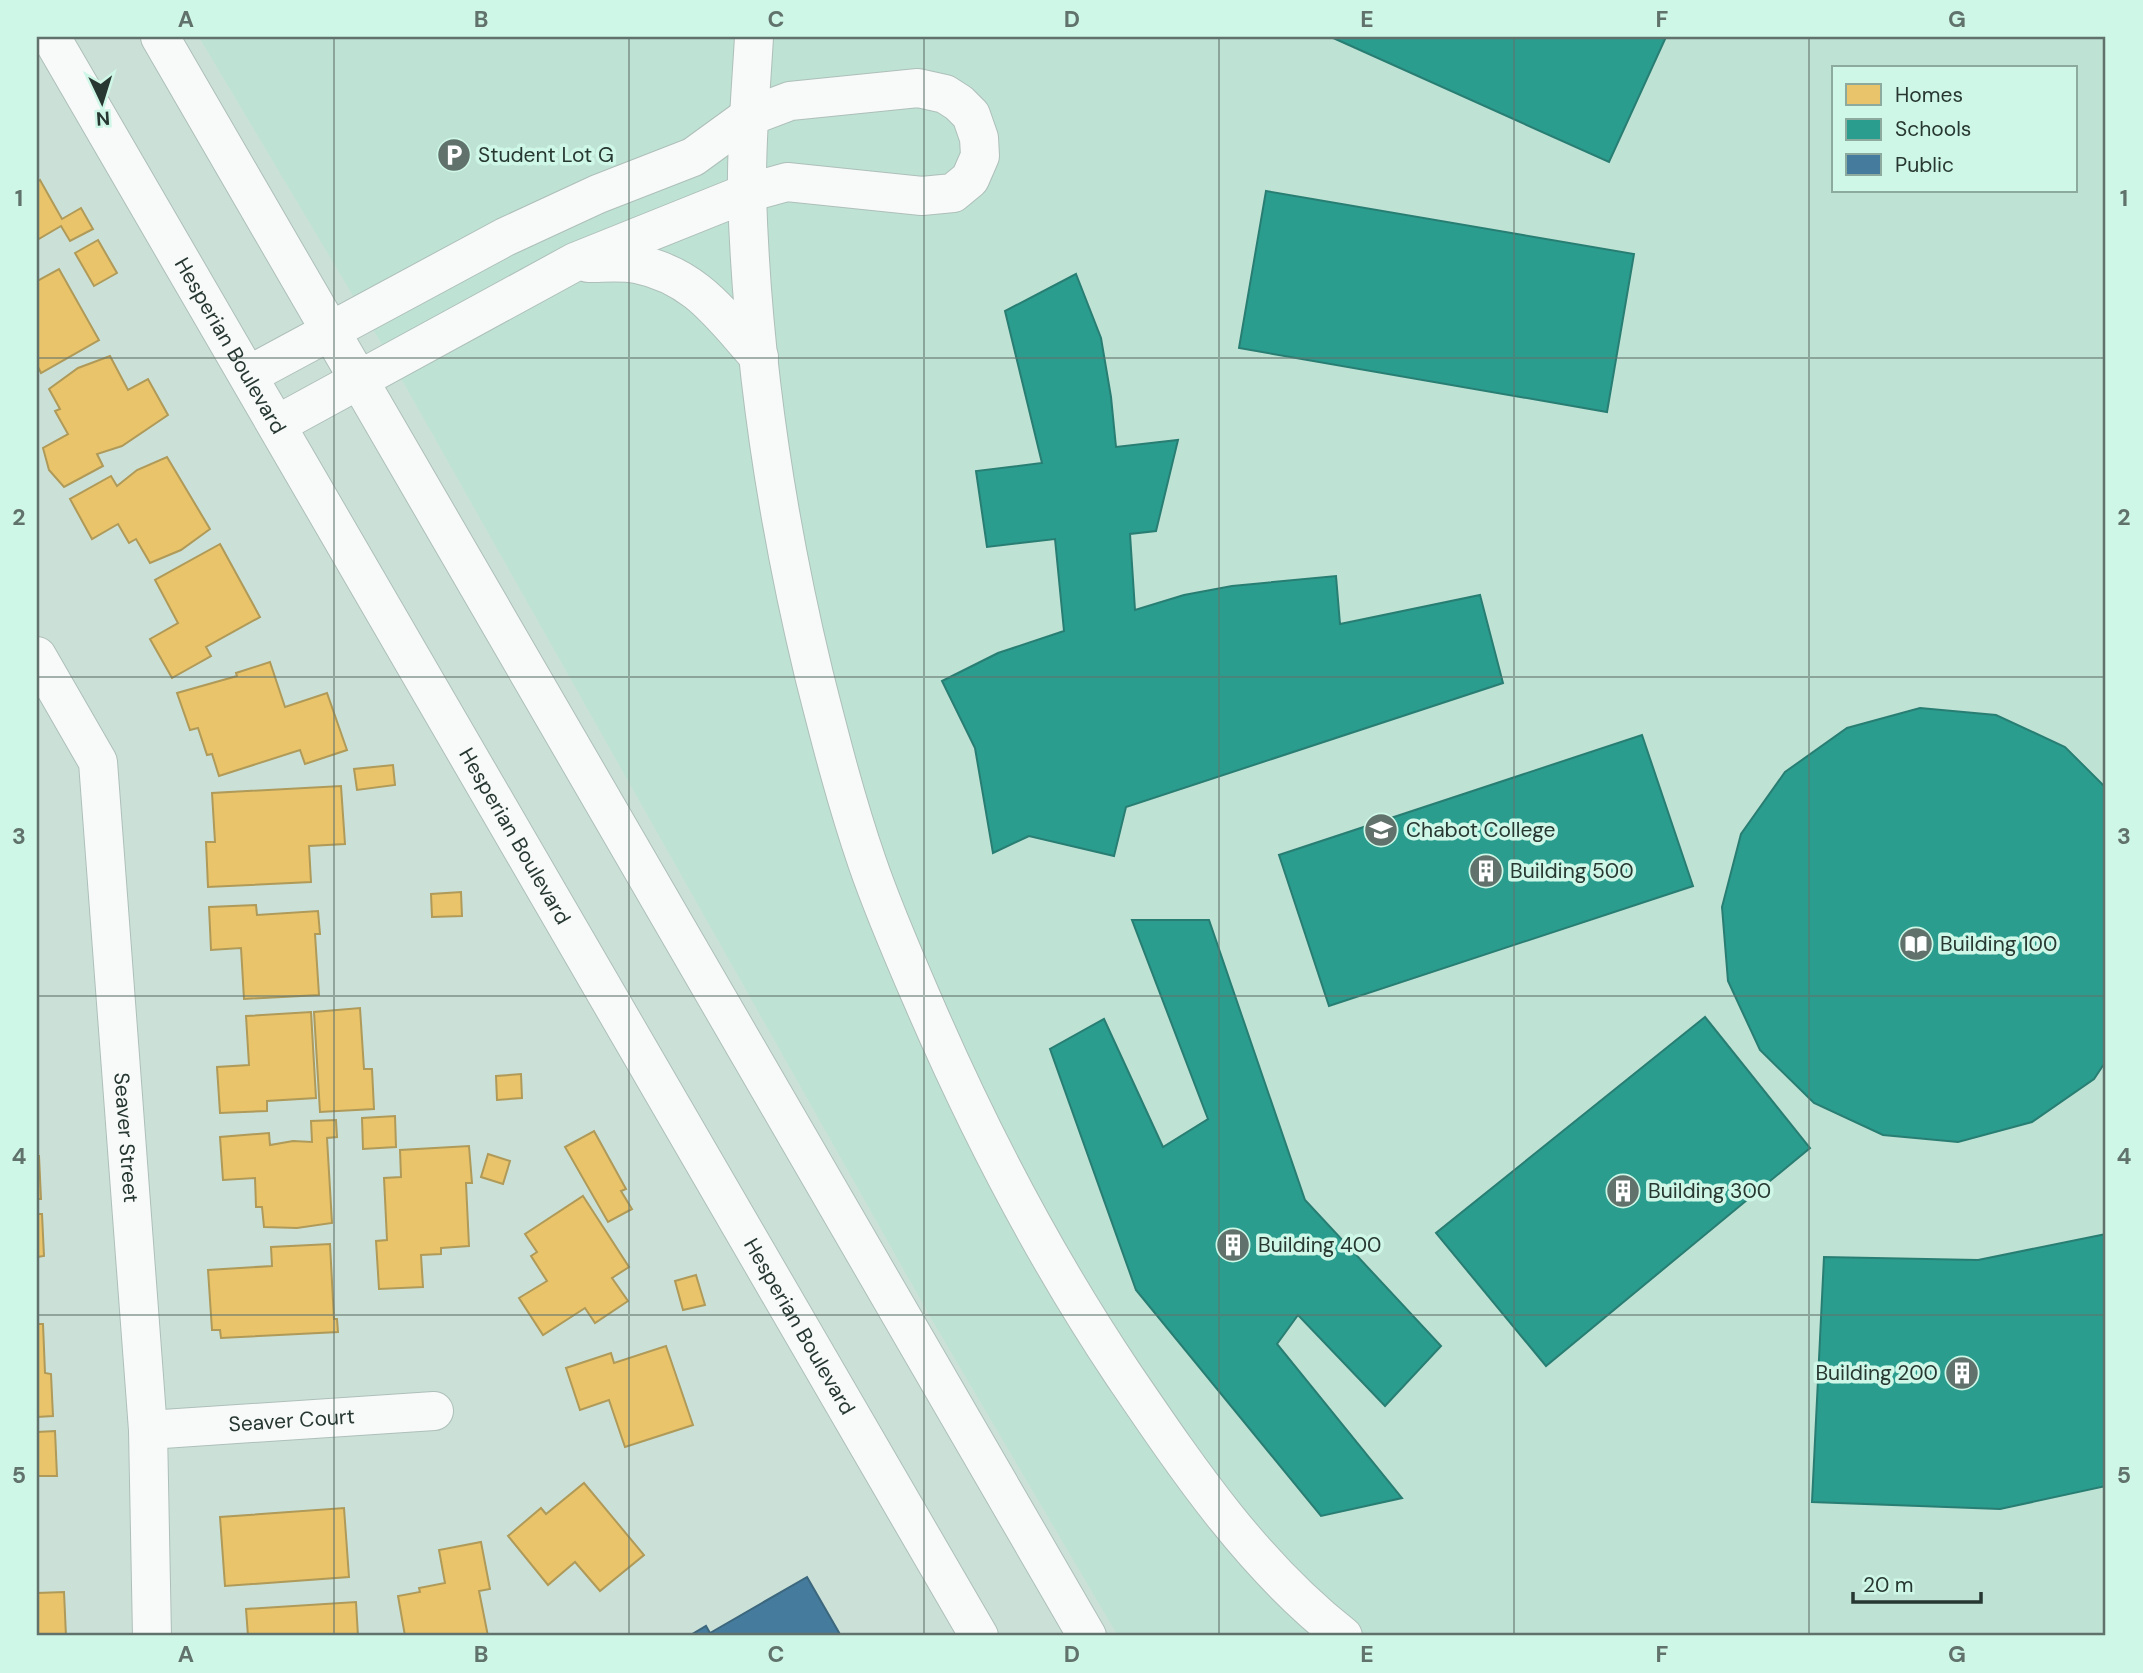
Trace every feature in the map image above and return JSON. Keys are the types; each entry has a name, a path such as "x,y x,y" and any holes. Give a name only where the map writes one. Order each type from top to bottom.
{"main road":[{"name":"Hesperian Boulevard","path":"51,37 979,1636"},
{"path":"160,37 1087,1636"},
{"path":"754,37 748,117 747,193 759,357 776,496 801,619 828,729 866,859 892,930 946,1056 1003,1175 1075,1301 1185,1465 1249,1546 1303,1602 1343,1636"},
{"path":"249,375 505,237 597,194 693,157 748,117 790,101 918,88 945,94 960,103 971,115 979,138 979,156 970,178 953,192 922,196 787,182 747,193 575,262 278,424"},
{"path":"575,262 635,264 668,273 699,291 759,357"},
{"name":"Seaver Street","path":"37,656 98,762 148,1430 152,1636"},
{"name":"Seaver Court","path":"148,1430 434,1411"}],"shaded area":[{"name":"Chabot College","path":"199,37 2106,37 2106,1636 1118,1636 931,1318 380,341"}],"building: Homes":[{"path":"40,180 62,219 81,208 93,229 70,241 61,226 37,240 37,182"},
{"path":"98,240 117,273 94,286 75,253"},
{"path":"59,269 99,340 41,373 37,365 37,281"},
{"path":"110,356 128,390 148,379 168,415 122,446 97,454 103,466 64,487 49,470 43,448 68,434 55,411 60,409 49,389 78,368"},
{"path":"167,457 210,529 181,550 150,563 136,539 129,543 118,524 92,539 70,499 111,476 117,486 137,470"},
{"path":"220,544 260,617 206,647 211,656 172,678 150,639 178,623 155,580"},
{"path":"270,662 285,707 327,693 347,750 305,764 300,750 219,776 212,754 207,755 198,728 190,730 177,693 237,676 236,673"},
{"path":"393,765 395,785 357,790 354,769"},
{"path":"341,786 345,844 309,846 311,882 208,887 206,842 215,842 212,793"},
{"path":"461,892 462,916 432,917 431,894"},
{"path":"256,905 257,915 318,911 320,934 315,934 319,995 244,999 241,948 211,950 209,907"},
{"path":"360,1008 364,1069 372,1069 374,1109 320,1112 314,1012"},
{"path":"311,1012 316,1098 267,1101 267,1111 220,1113 217,1067 249,1065 246,1016"},
{"path":"521,1074 522,1098 497,1100 496,1076"},
{"path":"395,1116 396,1147 363,1149 362,1118"},
{"path":"336,1120 337,1137 327,1138 332,1223 297,1228 264,1227 262,1207 256,1207 255,1178 223,1180 220,1137 269,1133 270,1145 293,1141 312,1142 311,1121"},
{"path":"594,1131 626,1189 621,1191 632,1209 608,1222 565,1147"},
{"path":"469,1146 472,1183 466,1183 469,1246 441,1248 441,1254 421,1255 423,1287 379,1289 376,1241 387,1240 384,1178 401,1177 400,1150"},
{"path":"488,1154 510,1161 503,1184 481,1177"},
{"path":"39,1156 41,1199 37,1199"},
{"path":"583,1196 629,1267 612,1278 628,1301 595,1323 585,1308 543,1335 519,1298 547,1281 531,1256 537,1252 525,1234"},
{"path":"37,1214 42,1214 44,1256 37,1257"},
{"path":"330,1244 334,1319 337,1319 338,1332 221,1338 220,1330 212,1330 208,1270 272,1266 271,1247"},
{"path":"696,1275 705,1305 683,1310 675,1281"},
{"path":"37,1324 43,1324 45,1373 51,1374 53,1416 37,1417"},
{"path":"666,1346 693,1425 625,1447 609,1400 580,1410 566,1368 611,1353 614,1363"},
{"path":"55,1431 57,1476 37,1476 37,1432"},
{"path":"584,1483 644,1555 600,1591 575,1562 548,1585 508,1536 541,1508 546,1514"},
{"path":"344,1508 349,1577 225,1586 220,1517"},
{"path":"481,1542 490,1589 479,1591 488,1636 405,1636 398,1596 420,1592 419,1588 445,1583 439,1550"},
{"path":"64,1592 66,1636 37,1636 37,1593"},
{"path":"356,1602 358,1636 248,1636 246,1609"}],"building: Schools":[{"path":"1331,37 1666,37 1609,162"},
{"path":"1266,191 1634,254 1607,412 1239,348"},
{"path":"1076,274 1101,338 1116,447 1178,440 1156,531 1130,534 1135,610 1184,595 1232,586 1336,576 1340,624 1480,595 1503,683 1126,807 1114,856 1029,836 993,853 975,748 942,681 998,653 1064,631 1055,539 987,547 976,471 1042,463 1005,311"},
{"name":"Building 100","path":"1920,708 1996,715 2065,747 2106,788 2106,1061 2094,1079 2032,1122 1958,1142 1883,1135 1814,1103 1760,1050 1728,981 1722,907 1741,834 1785,772 1847,728"},
{"name":"Building 500","path":"1642,735 1693,886 1329,1006 1279,855"},
{"name":"Building 400","path":"1132,920 1209,920 1305,1200 1441,1346 1385,1406 1298,1315 1277,1344 1402,1498 1321,1516 1136,1290 1050,1049 1104,1019 1163,1147 1208,1119"},
{"name":"Building 300","path":"1705,1017 1810,1148 1546,1366 1436,1233"},
{"name":"Building 200","path":"2106,1234 2106,1486 2000,1509 1812,1502 1824,1257 1978,1260"}],"building: Public":[{"path":"807,1577 841,1636 689,1636 706,1626 710,1633"}],"place":[{"name":"Student Lot G","path":"454,155"},
{"name":"Chabot College","path":"1381,830"},
{"name":"Building 500","path":"1486,871"},
{"name":"Building 100","path":"1916,944"},
{"name":"Building 300","path":"1623,1191"},
{"name":"Building 400","path":"1233,1245"},
{"name":"Building 200","path":"1962,1373"}]}
